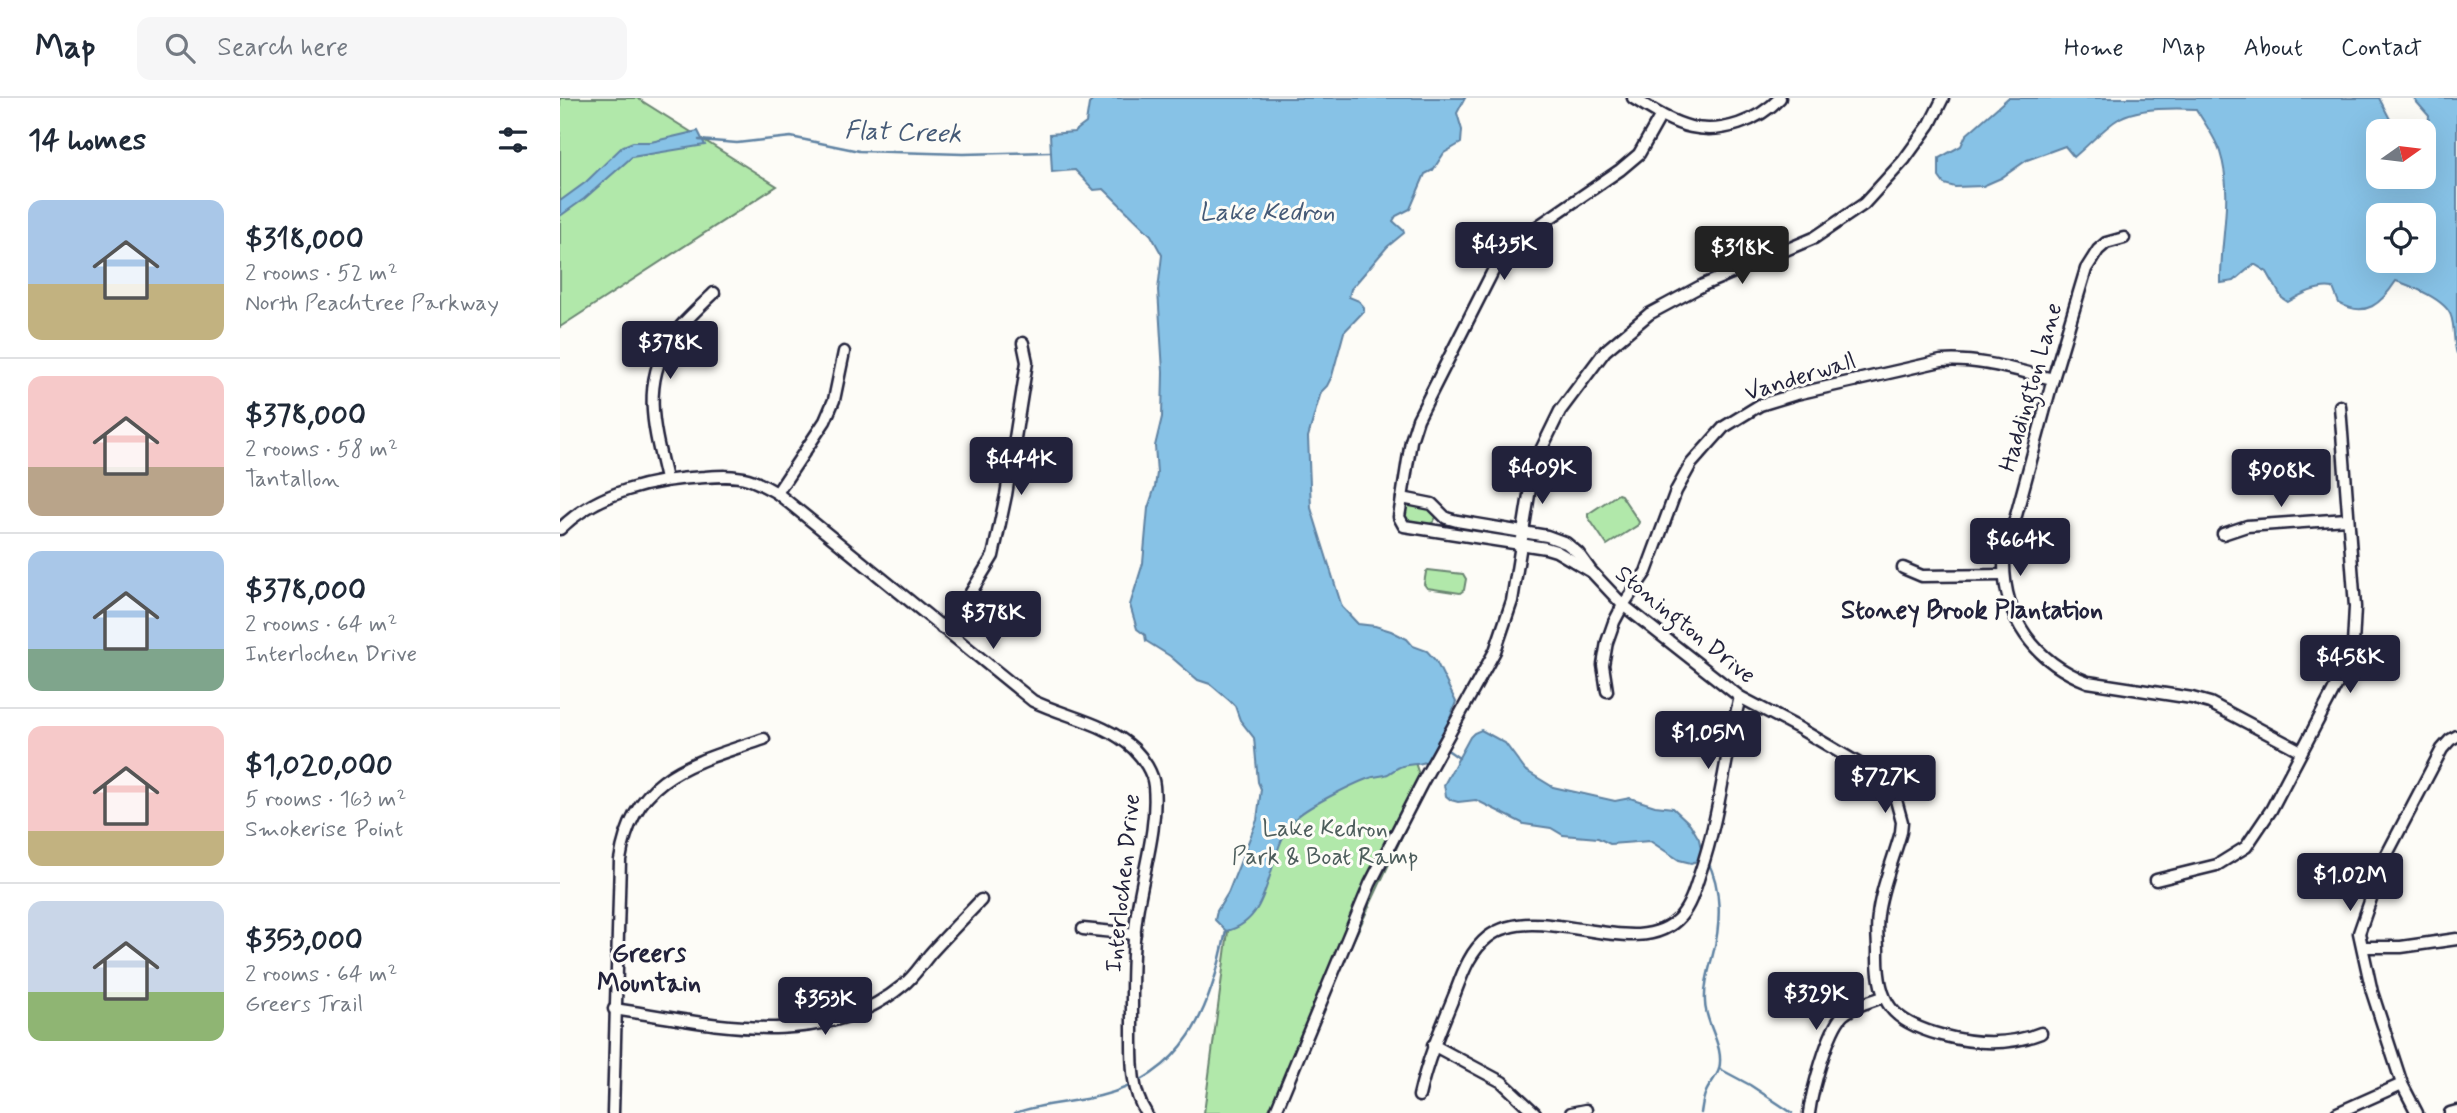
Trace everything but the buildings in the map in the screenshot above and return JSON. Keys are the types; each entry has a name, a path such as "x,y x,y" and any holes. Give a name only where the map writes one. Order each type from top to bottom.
{"street":[{"path":"1633,98 1661,115 1691,127 1721,128 1744,122 1771,108 1780,98"},
{"path":"1275,1113 1370,884 1495,651 1512,601 1532,477 1549,430 1560,411 1605,351 1630,328 1668,302 1804,242 1849,216 1903,160 1930,124 1943,98"},
{"path":"1447,532 1450,519 1432,503 1402,498 1411,441 1418,419 1494,267 1518,240 1620,170 1639,153 1661,115"},
{"name":"Haddington Lane","path":"2124,238 2106,243 2086,269 2004,560 2004,575 2010,602 2022,630 2049,661 2064,671 2088,682 2210,703 2301,751"},
{"path":"666,479 654,431 652,387 669,341 714,293"},
{"path":"942,628 970,594 993,556 1006,495 1027,362 1023,343"},
{"path":"777,493 825,421 834,400 844,352"},
{"name":"Vanderwall","path":"1607,691 1603,665 1606,642 1623,605 1646,572 1676,491 1690,464 1724,427 1760,405 1796,394 1941,361 1962,359 1990,363 2053,379"},
{"path":"2156,880 2217,865 2246,848 2271,810 2346,667 2353,645 2355,607 2340,406"},
{"name":"Interlochen Drive","path":"560,529 604,499 666,479 737,476 759,483 777,493 1033,701 1109,731 1132,748 1143,761 1154,783 1154,816 1135,934 1132,1007 1134,1082 1139,1103 1146,1113"},
{"name":"Stonington Drive","path":"1402,498 1399,517 1404,526 1556,551 1591,571"},
{"name":"Stonington Drive","path":"1450,519 1523,531 1566,543 1578,552 1591,571 1623,605 1740,697 1878,775 1888,785 1896,800 1902,822 1877,918 1877,972 1883,997"},
{"path":"2223,534 2247,526 2347,519"},
{"path":"1903,568 1922,576 2004,575"},
{"path":"1419,1096 1433,1045 1467,964 1486,939 1499,929 1524,923 1638,935 1662,929 1682,914 1691,900 1706,856 1719,804 1728,743 1740,697"},
{"path":"2417,1113 2402,1084 2372,992 2359,933 2385,858 2442,749 2457,736"},
{"path":"613,1113 620,860 625,837 634,816 654,788 672,774 764,739"},
{"path":"614,1009 728,1027 775,1029 808,1026 842,1018 882,1001 907,983 981,900"},
{"path":"1083,929 1135,934"},
{"path":"2362,947 2401,947 2457,939"},
{"path":"1809,1113 1828,1044 1840,1018 1854,1008 1883,997 1906,1022 1925,1031 1968,1041 1990,1043 2022,1039 2041,1032"},
{"path":"1433,1045 1502,1082 1535,1113"},
{"path":"2337,1113 2402,1084"},
{"path":"1571,1113 1586,1110"},
{"path":"2450,1113 2457,1111"}],"green space":[{"path":"560,98 637,98 777,186 560,327"},
{"path":"1618,494 1639,522 1607,545 1588,514"},
{"path":"1409,503 1429,504 1437,513 1436,518 1430,524 1422,525 1408,521 1404,512"},
{"path":"1428,570 1463,574 1466,579 1464,590 1460,593 1427,588 1424,584"},
{"name":"Lake Kedron Park & Boat Ramp","path":"1411,751 1424,789 1273,1113 1204,1113 1230,916 1264,807"}],"water":[{"name":"Lake Kedron","path":"1095,98 1465,98 1457,113 1462,130 1461,143 1444,153 1433,170 1425,174 1410,209 1396,216 1393,221 1404,233 1387,247 1351,289 1349,297 1359,301 1364,311 1344,332 1332,376 1321,392 1308,437 1311,508 1342,607 1358,624 1391,631 1407,639 1413,646 1427,651 1436,661 1456,702 1439,747 1429,760 1356,784 1297,817 1279,846 1268,882 1254,913 1242,924 1226,931 1215,920 1217,911 1228,893 1257,820 1261,789 1254,738 1230,701 1210,684 1198,680 1170,656 1146,641 1145,635 1137,629 1130,605 1143,563 1148,508 1157,473 1155,446 1162,417 1163,372 1158,290 1162,255 1151,235 1104,189 1094,190 1075,170 1052,172 1050,134 1074,132 1086,123 1089,104"},
{"path":"2008,98 2379,98 2390,119 2366,119 2366,189 2436,189 2436,119 2429,119 2413,98 2457,98 2457,354 2451,316 2443,304 2428,294 2396,281 2385,296 2365,309 2339,303 2333,288 2327,287 2310,291 2288,302 2282,298 2267,272 2254,264 2234,281 2221,283 2226,201 2224,168 2215,141 2196,109 2157,109 2128,115 2108,126 2074,157 2065,146 2027,160 2001,178 1983,186 1955,187 1944,184 1939,177 1939,158 1961,146 1966,135"},
{"path":"698,131 705,145 632,157 560,216 560,201 586,182 623,146"},
{"path":"1481,730 1505,743 1525,770 1553,787 1615,801 1630,798 1655,806 1673,808 1690,824 1699,839 1702,854 1700,860 1691,863 1679,860 1650,841 1610,844 1598,838 1563,835 1551,828 1524,824 1476,800 1451,800 1446,796 1444,785 1470,737"}],"waterway":[{"name":"Flat Creek","path":"699,140 737,143 791,137 859,151 963,154 1051,152"},
{"path":"1449,751 1459,758"},
{"path":"1701,1113 1705,1094 1718,1072 1720,1060 1705,1002 1719,918 1718,894 1707,860"},
{"path":"1015,1113 1100,1096 1129,1086 1153,1072 1173,1055 1202,1012 1212,987 1226,931"},
{"path":"1720,1069 1792,1113"}],"district":[{"name":"Stoney Brook Plantation","path":"1972,609"},
{"name":"Greers Mountain","path":"649,967"}]}
